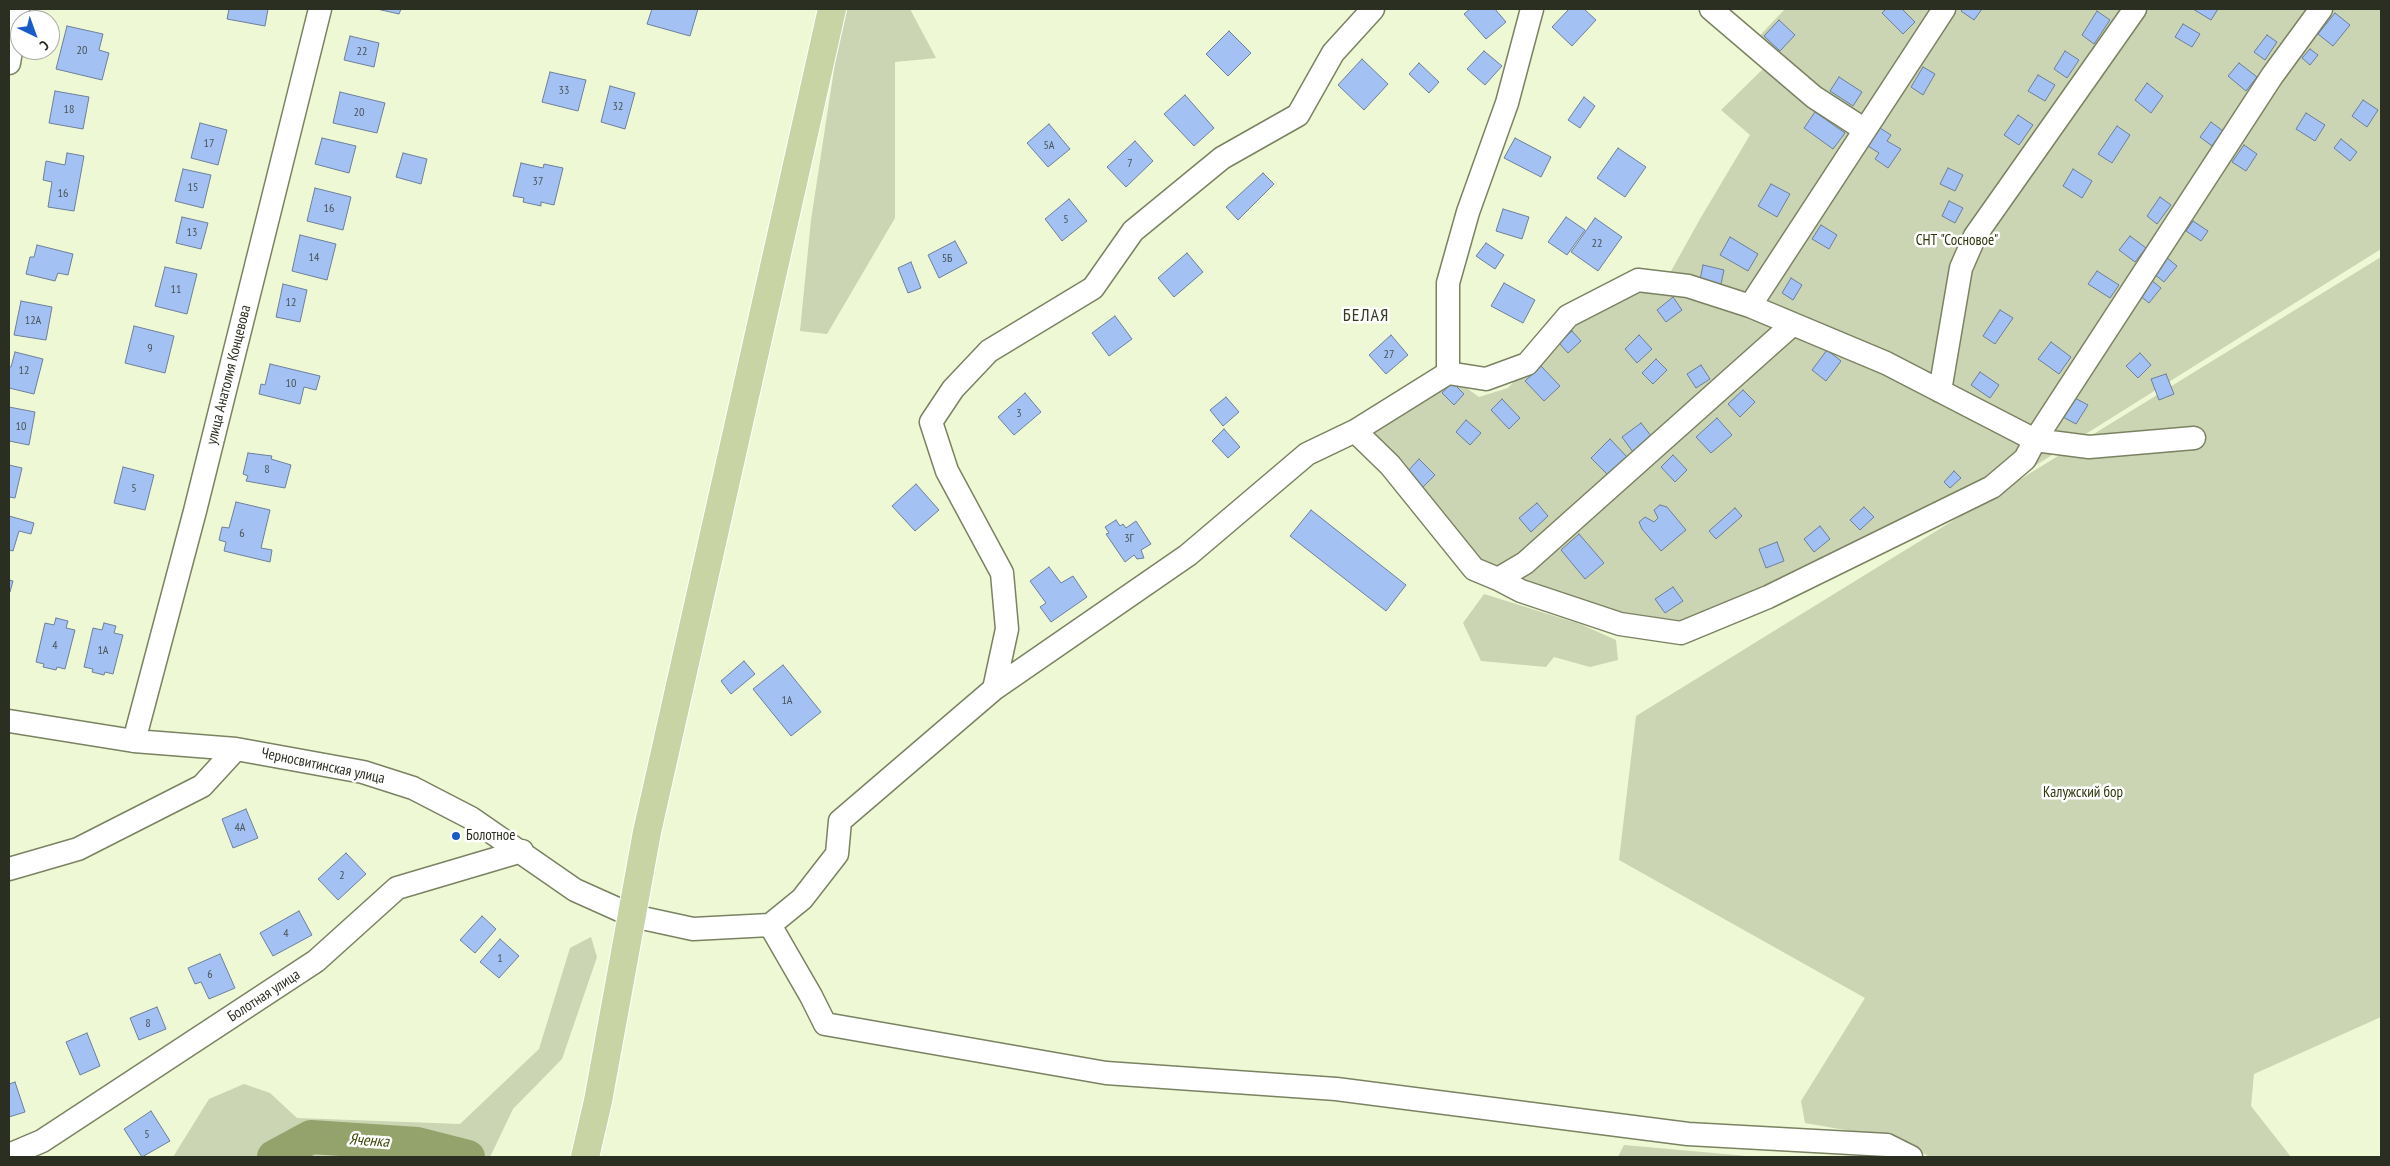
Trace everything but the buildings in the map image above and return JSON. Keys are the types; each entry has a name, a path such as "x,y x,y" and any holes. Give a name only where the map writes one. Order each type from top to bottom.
{"main road":[{"path":"585,1157 598,1101 649,823 832,9"}],"street":[{"path":"9,63 18,9"},
{"name":"улица Анатолия Концевова","path":"134,740 198,502 320,9"},
{"path":"994,689 1006,628 1002,572 947,471 931,422 953,389 989,351 1093,288 1133,231 1222,158 1298,115 1333,53 1373,9"},
{"path":"1448,373 1448,283 1468,212 1507,103 1532,9"},
{"path":"1711,9 1814,97 1865,130"},
{"path":"1750,306 1942,9"},
{"path":"1940,391 1961,268 1975,236 2135,9"},
{"path":"1355,431 1390,465 1474,569 1521,591 1620,624 1681,633 1768,597 1992,487 2025,459 2272,76 2321,9"},
{"path":"1912,1157 1887,1145 1688,1134 1336,1089 1106,1073 825,1024 770,925 802,899 837,854 840,821 994,689 1188,555 1307,454 1355,431 1448,373 1486,379 1527,364 1568,316 1638,280 1688,286 1750,306 1886,363 2036,440 2089,448 2194,438"},
{"path":"1498,579 1524,563 1793,324"},
{"name":"Черносвитинская улица","path":"9,721 134,740 236,749 363,772 413,788 471,818 576,890 633,916 693,929 770,925"},
{"path":"9,869 78,849 202,786 236,749"},
{"name":"Болотная улица","path":"9,1155 42,1141 316,961 397,888 522,852"}],"green space":[{"path":"846,9 910,9 936,58 895,62 895,218 827,334 800,331 811,220 839,37"},
{"name":"СНТ \"Сосновое\"","path":"1785,9 2381,9 2381,249 2025,472 1662,638 1498,588 1368,434 1454,379 1479,397 1508,388 1569,321 1665,282 1750,135 1721,110 1766,66 1748,48"},
{"name":"Калужский бор","path":"2381,257 2381,1017 2254,1074 2251,1106 2291,1157 1930,1157 1897,1139 1805,1123 1801,1101 1865,998 1619,860 1636,716"},
{"path":"1484,594 1580,624 1616,640 1618,660 1590,667 1554,657 1546,667 1481,661 1463,623"},
{"path":"591,937 597,957 562,1059 513,1109 490,1157 173,1157 209,1099 244,1084 270,1093 297,1118 460,1124 539,1049 570,948"},
{"path":"1624,1145 1758,1157 1618,1157"}],"waterway":[{"name":"Яченка","path":"274,1157 311,1137 417,1144 468,1157"}],"place":[{"name":"Болотное","path":"456,836"}],"district":[{"name":"БЕЛАЯ","path":"1366,316"}]}
